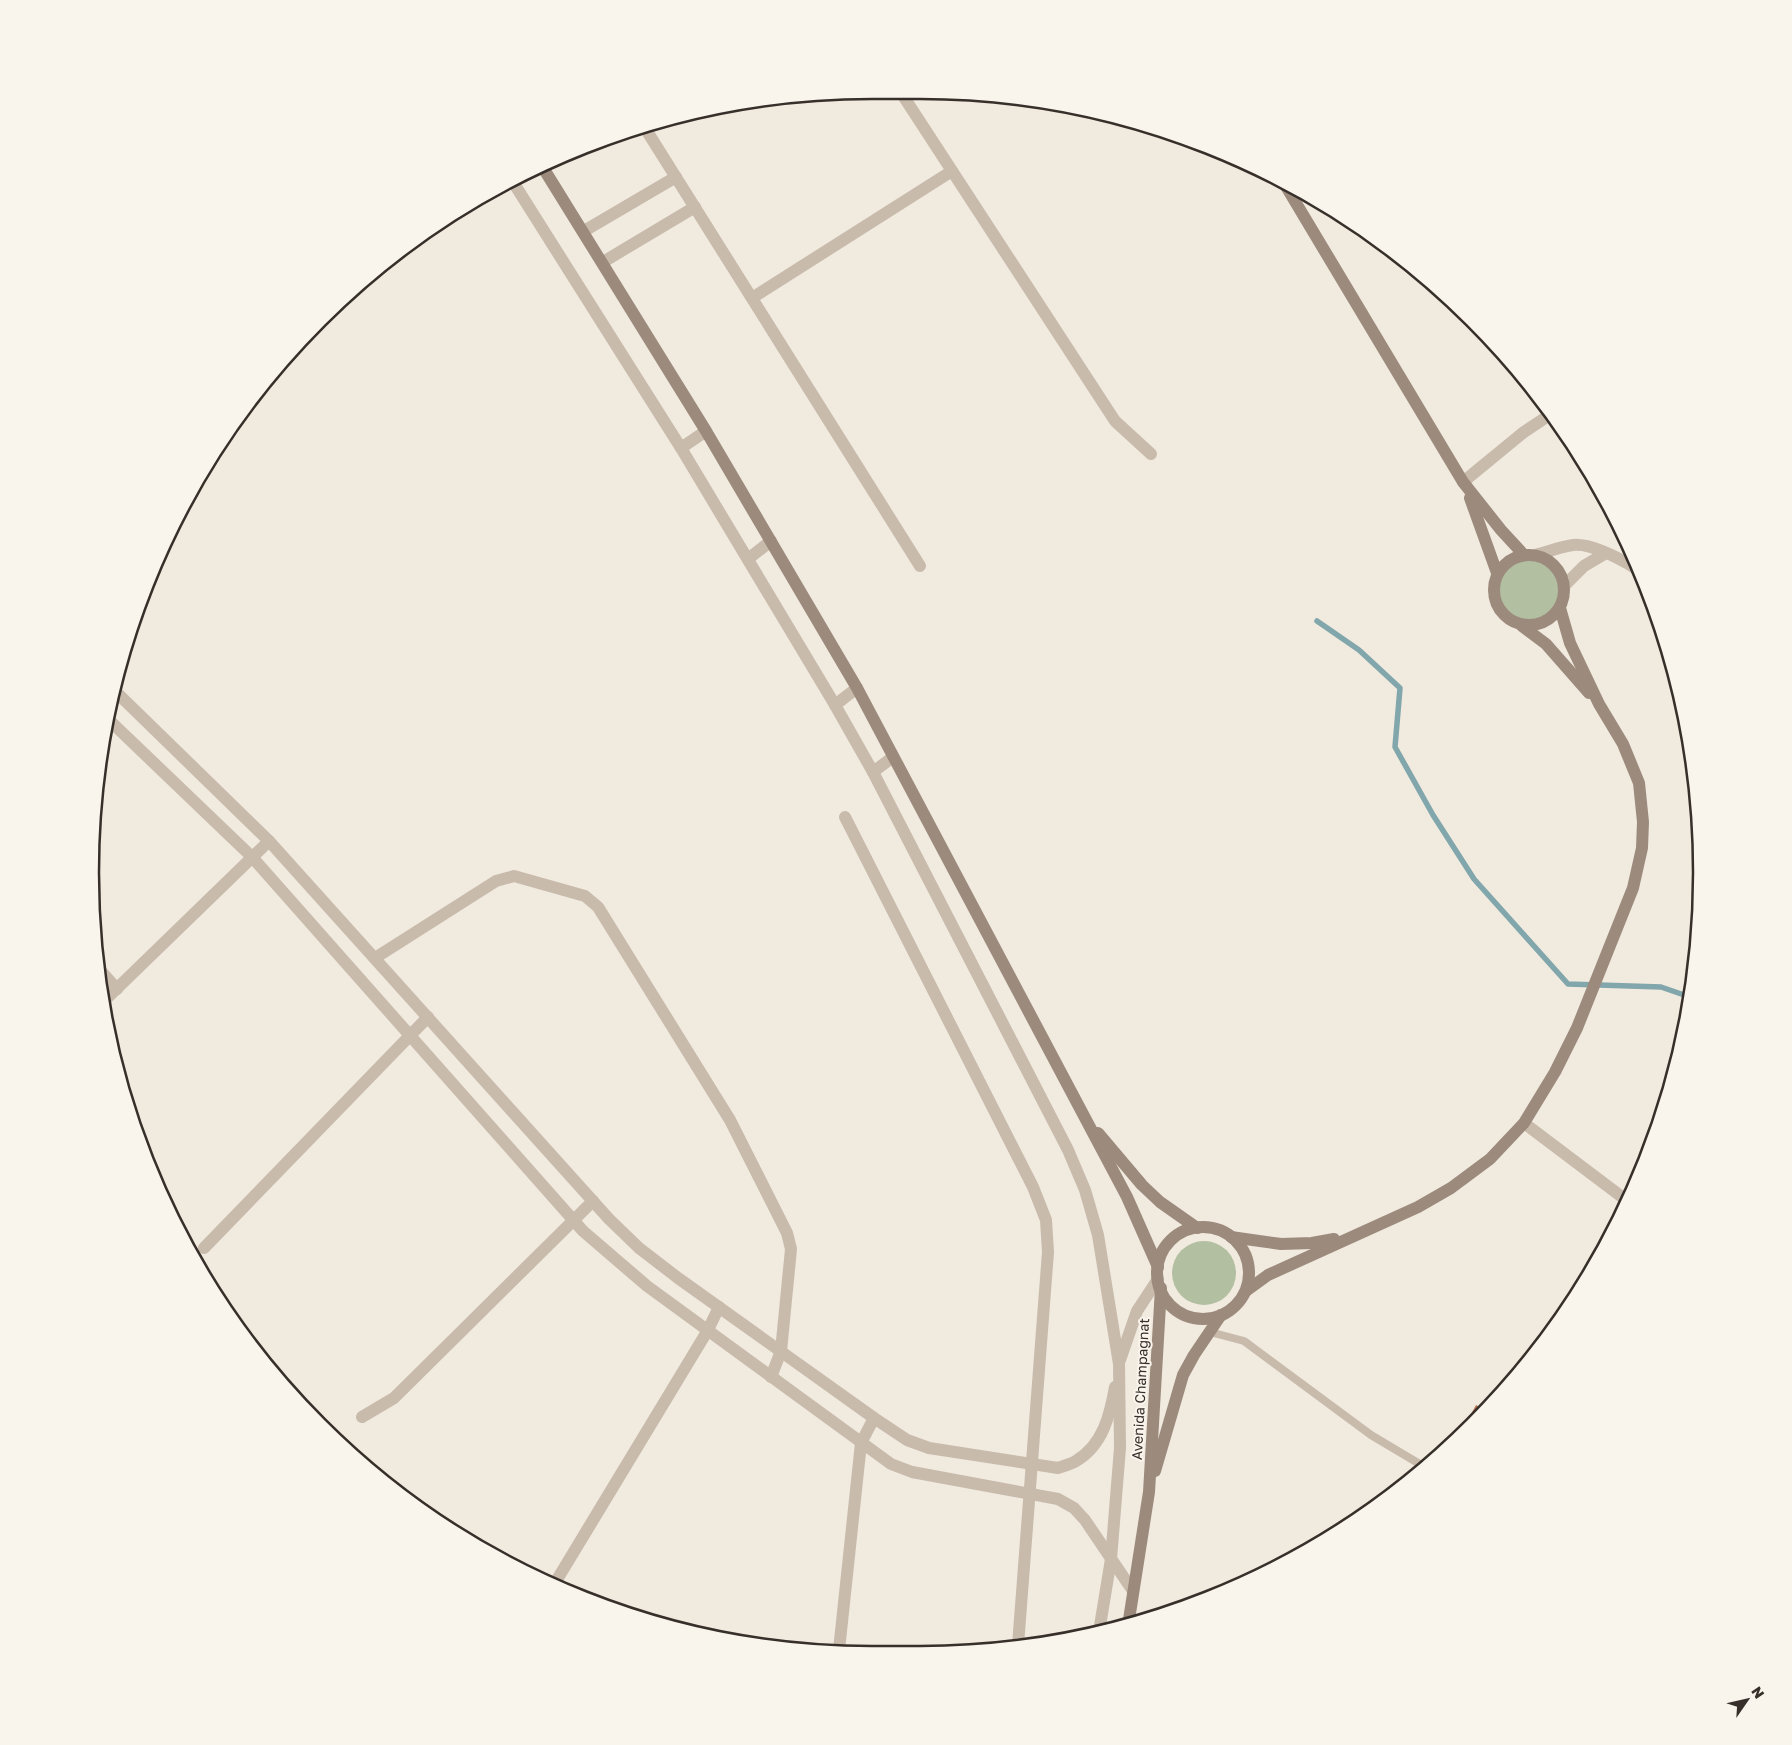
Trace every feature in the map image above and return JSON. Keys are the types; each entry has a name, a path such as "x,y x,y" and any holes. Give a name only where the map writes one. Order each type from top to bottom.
{"main road":[{"path":"546,172 706,431 857,688 1126,1197 1167,1301 1186,1316 1210,1319 1221,1315 1236,1305 1246,1291 1268,1275 1356,1234 1390,1221 1451,1188 1490,1159 1506,1144 1524,1123 1555,1072 1577,1028 1633,888 1642,848 1643,822 1639,783 1622,744 1599,704 1570,643 1560,608"},
{"path":"1291,194 1463,482 1501,530 1530,555"},
{"path":"1463,482 1497,573"},
{"path":"1522,626 1544,623 1560,608 1564,597 1561,575 1554,566 1546,559 1530,555 1513,558 1504,564 1497,573 1493,595 1496,606 1512,622 1522,626 1546,644 1599,704"},
{"path":"1081,1111 1142,1185 1160,1202 1197,1228"},
{"path":"1159,1278 1161,1256 1171,1241 1185,1231 1209,1228 1220,1230 1231,1237 1246,1255 1249,1267 1246,1291"},
{"path":"1231,1237 1281,1244 1312,1243 1356,1234"},
{"name":"Avenida Champagnat","path":"1129,1617 1149,1492 1159,1278"},
{"name":"Avenida Champagnat","path":"1149,1492 1183,1375 1221,1315"}],"street":[{"path":"905,99 1115,422 1151,454"},
{"path":"648,133 920,566"},
{"path":"752,298 952,172"},
{"path":"584,231 676,177"},
{"path":"516,186 681,448 835,705 873,772 1068,1150 1085,1190 1098,1235 1119,1364 1120,1448 1111,1559 1100,1624"},
{"path":"603,262 695,207"},
{"path":"1463,482 1524,432 1545,418"},
{"path":"681,448 706,431"},
{"path":"748,559 771,541"},
{"path":"1530,555 1575,545 1606,553 1628,564"},
{"path":"1564,586 1584,566 1606,553"},
{"path":"835,705 857,688"},
{"path":"120,696 269,841 593,1201 639,1248 907,1440 929,1448 1058,1468 1076,1461 1096,1444 1104,1428 1111,1406 1119,1364 1137,1311 1159,1278"},
{"path":"114,724 252,857 583,1231 647,1286 891,1464 912,1472 1058,1499 1074,1508 1085,1520 1133,1591"},
{"path":"873,772 893,757"},
{"path":"845,817 1029,1178 1046,1220 1048,1252 1018,1640"},
{"path":"109,996 269,841"},
{"path":"375,958 496,881 514,876 585,896 598,908 730,1120 787,1233 791,1249 782,1351 771,1377"},
{"path":"106,976 117,989"},
{"path":"204,1248 428,1016"},
{"path":"1524,1123 1622,1196"},
{"path":"362,1417 394,1398 593,1201"},
{"path":"558,1579 708,1330 719,1307"},
{"path":"839,1645 861,1443 874,1418"}],"lane":[{"path":"1210,1332 1244,1341 1371,1435 1419,1463"}],"green space":[{"path":"1529,560 1546,565 1551,569 1555,574 1560,591 1555,608 1551,613 1546,617 1529,622 1512,617 1507,613 1503,608 1498,591 1503,574 1507,569 1512,565"},
{"path":"1198,1241 1210,1241 1227,1250 1234,1261 1236,1273 1234,1285 1227,1296 1210,1305 1198,1305 1186,1300 1177,1291 1172,1279 1172,1267 1177,1255 1186,1246"}],"building":[{"path":"1476,1405 1479,1407 1469,1418"}],"waterway":[{"path":"1317,621 1359,650 1400,688 1395,747 1433,815 1474,879 1568,984 1661,987 1683,995"}]}
